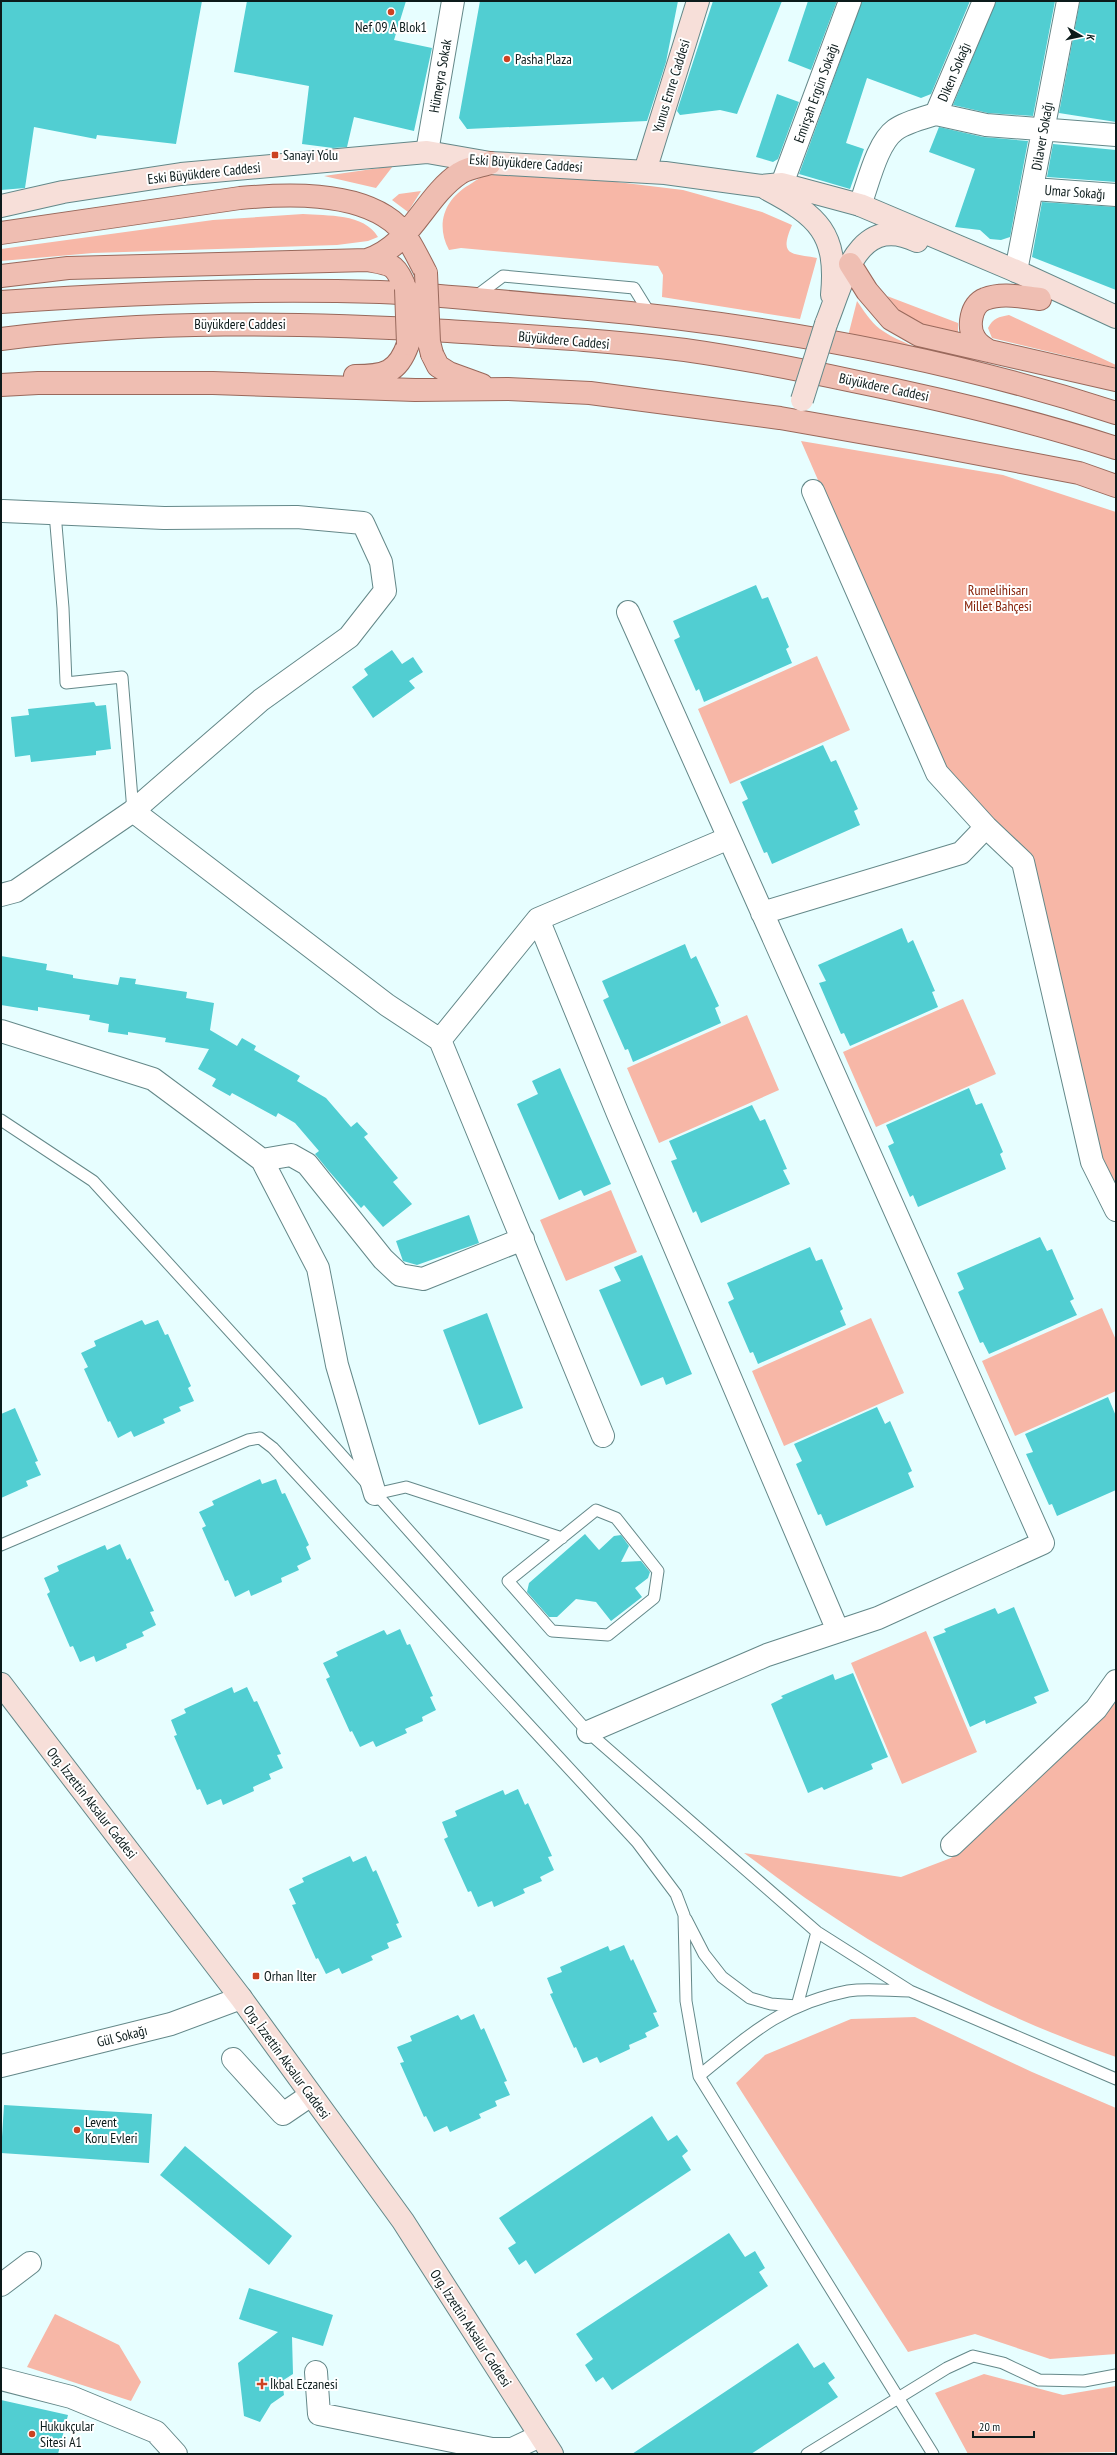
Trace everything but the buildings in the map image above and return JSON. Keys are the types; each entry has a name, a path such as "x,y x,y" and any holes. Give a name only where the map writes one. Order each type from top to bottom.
{"main road":[{"path":"367,260 393,247 404,236 439,193 461,172 490,163"},
{"path":"1,233 240,198 283,195 313,195 369,208 393,222 404,236 426,273"},
{"path":"428,207 420,225 419,244 426,273 429,342 432,354 438,366 449,373 480,385 508,389"},
{"path":"1,276 68,268 367,260 390,264 396,269 406,288 408,344 398,364 388,373 374,376 336,378 316,384 291,385"},
{"path":"850,264 867,291 891,318 919,335 1116,380"},
{"path":"1,302 213,290 384,292 472,298 650,314 792,333 853,345 1023,385 1116,413"},
{"path":"988,351 974,339 971,325 973,311 983,299 998,295 1040,299"},
{"name":"Büyükdere Caddesi","path":"1,339 164,326 280,324 503,335 684,350 781,366 914,393 1038,425 1116,448"},
{"path":"1,385 52,383 291,385 415,390 508,389 590,393 780,418 1079,473 1116,486"}],"street":[{"name":"Hümeyra Sokak","path":"427,152 453,1"},
{"name":"Yunus Emre Caddesi","path":"645,171 698,1"},
{"name":"Emirşah Ergün Sokağı","path":"771,185 850,1"},
{"name":"Diken Sokağı","path":"860,205 877,158 887,137 896,129 936,114 984,1"},
{"name":"Dilaver Sokağı","path":"1016,271 1033,189 1042,129 1068,1"},
{"path":"936,114 986,125 1116,135"},
{"name":"Eski Büyükdere Caddesi","path":"1,206 63,192 181,174 427,152 490,163 645,171 771,185 860,205 1016,271 1083,304 1116,317"},
{"path":"771,185 808,203 823,214 840,237 850,264"},
{"path":"771,185 816,220 825,234 832,260 834,279 826,324"},
{"name":"Umar Sokağı","path":"1033,189 1116,195"},
{"path":"780,418 792,411 802,400 826,324 856,252 865,243 877,236 892,233 910,237 1040,299 1116,328"},
{"path":"813,491 937,773 986,828 1023,862 1092,1162 1116,1210"},
{"path":"1,896 16,891 133,811 261,700 349,638 385,592 381,562 363,523 297,517 164,518 55,513 2,513"},
{"path":"588,1732 767,1655 878,1618 1042,1543 628,612"},
{"path":"133,811 387,1005 440,1040 603,1436"},
{"path":"762,913 961,853 986,828"},
{"path":"440,1040 538,919 729,838"},
{"path":"538,919 621,1121 838,1631"},
{"path":"1,1031 153,1079 262,1160 318,1268 337,1365 375,1494"},
{"path":"262,1160 291,1155 307,1164 383,1259 400,1274 422,1279 523,1239"},
{"path":"952,1845 1096,1709 1116,1680"},
{"name":"Org. İzzettin Aksalur Caddesi","path":"1,1684 241,1998 403,2221 552,2454"},
{"name":"Gül Sokağı","path":"1,2066 171,2024 241,1998"},
{"path":"233,2059 283,2114 311,2095"},
{"path":"1,2284 30,2263"},
{"path":"316,2372 319,2414 492,2449 512,2449 540,2436"},
{"path":"1,2379 71,2397 156,2432 176,2454"}],"lane":[{"path":"55,513 63,608 66,683 122,677 133,811"},
{"path":"1,1120 93,1181 289,1396 588,1732 817,1932 910,1991 1116,2079"},
{"path":"1,1546 248,1440 260,1438 273,1448 637,1842 676,1894 684,1915 704,1954 722,1977 750,1998 771,2004 797,2006"},
{"path":"375,1494 406,1487 562,1538"},
{"path":"596,1510 616,1518 658,1571 654,1598 608,1635 552,1631 508,1581 562,1538 596,1510"},
{"path":"684,1915 686,2002 699,2076 933,2454"},
{"path":"797,2006 817,1932"},
{"path":"699,2076 764,2023 797,2006 849,1991 910,1991"},
{"path":"807,2454 947,2368 973,2356 1003,2363 1038,2380 1084,2381 1116,2375"}],"green space":[{"path":"393,166 376,188 324,176"},
{"path":"513,174 559,175 683,190 762,212 792,225 788,235 787,248 794,254 817,258 800,319 662,297 663,275 658,266 461,248 449,250 443,231 443,222 448,205 454,197 479,178 494,175"},
{"path":"421,191 408,212 392,200 399,194"},
{"path":"303,214 344,217 354,220 372,229 378,237 368,241 337,245 93,253 1,261 1,249 213,220"},
{"path":"887,296 958,323 958,340 907,320"},
{"path":"857,301 873,323 891,336 919,348 994,375 848,336"},
{"path":"1009,315 1116,365 1116,368 992,338 988,328 992,322 997,318"},
{"name":"Rumelihisarı Millet Bahçesi","path":"801,441 1003,475 1116,512 1116,1194 1095,1151 1030,855 945,771"},
{"path":"817,656 850,730 730,784 698,709"},
{"path":"963,999 996,1074 876,1127 843,1052"},
{"path":"747,1015 779,1090 659,1143 627,1068"},
{"path":"611,1190 637,1252 566,1281 540,1220"},
{"path":"1102,1308 1116,1340 1116,1391 1015,1436 982,1361"},
{"path":"871,1318 904,1393 784,1446 752,1371"},
{"path":"926,1631 977,1752 902,1784 851,1663"},
{"path":"1116,1702 1116,2057 1039,2027 926,1973 855,1931 820,1908 744,1853 901,1877 951,1858"},
{"path":"915,2017 1032,2072 1116,2108 1116,2354 1050,2359 975,2334 908,2352 736,2083 765,2055 851,2019"},
{"path":"55,2314 119,2345 141,2382 131,2401 27,2367"},
{"path":"984,2374 1063,2395 1116,2386 1116,2452 968,2454 935,2393"}],"place":[{"name":"Nef 09 A Blok1","path":"391,12"},
{"name":"Pasha Plaza","path":"507,59"},
{"name":"Sanayi Yolu","path":"275,155"},
{"name":"Orhan İlter","path":"256,1976"},
{"name":"Levent Koru Evleri","path":"77,2130"},
{"name":"İkbal Eczanesi","path":"262,2384"},
{"name":"Hukukçular Sitesi A1","path":"32,2434"}]}
